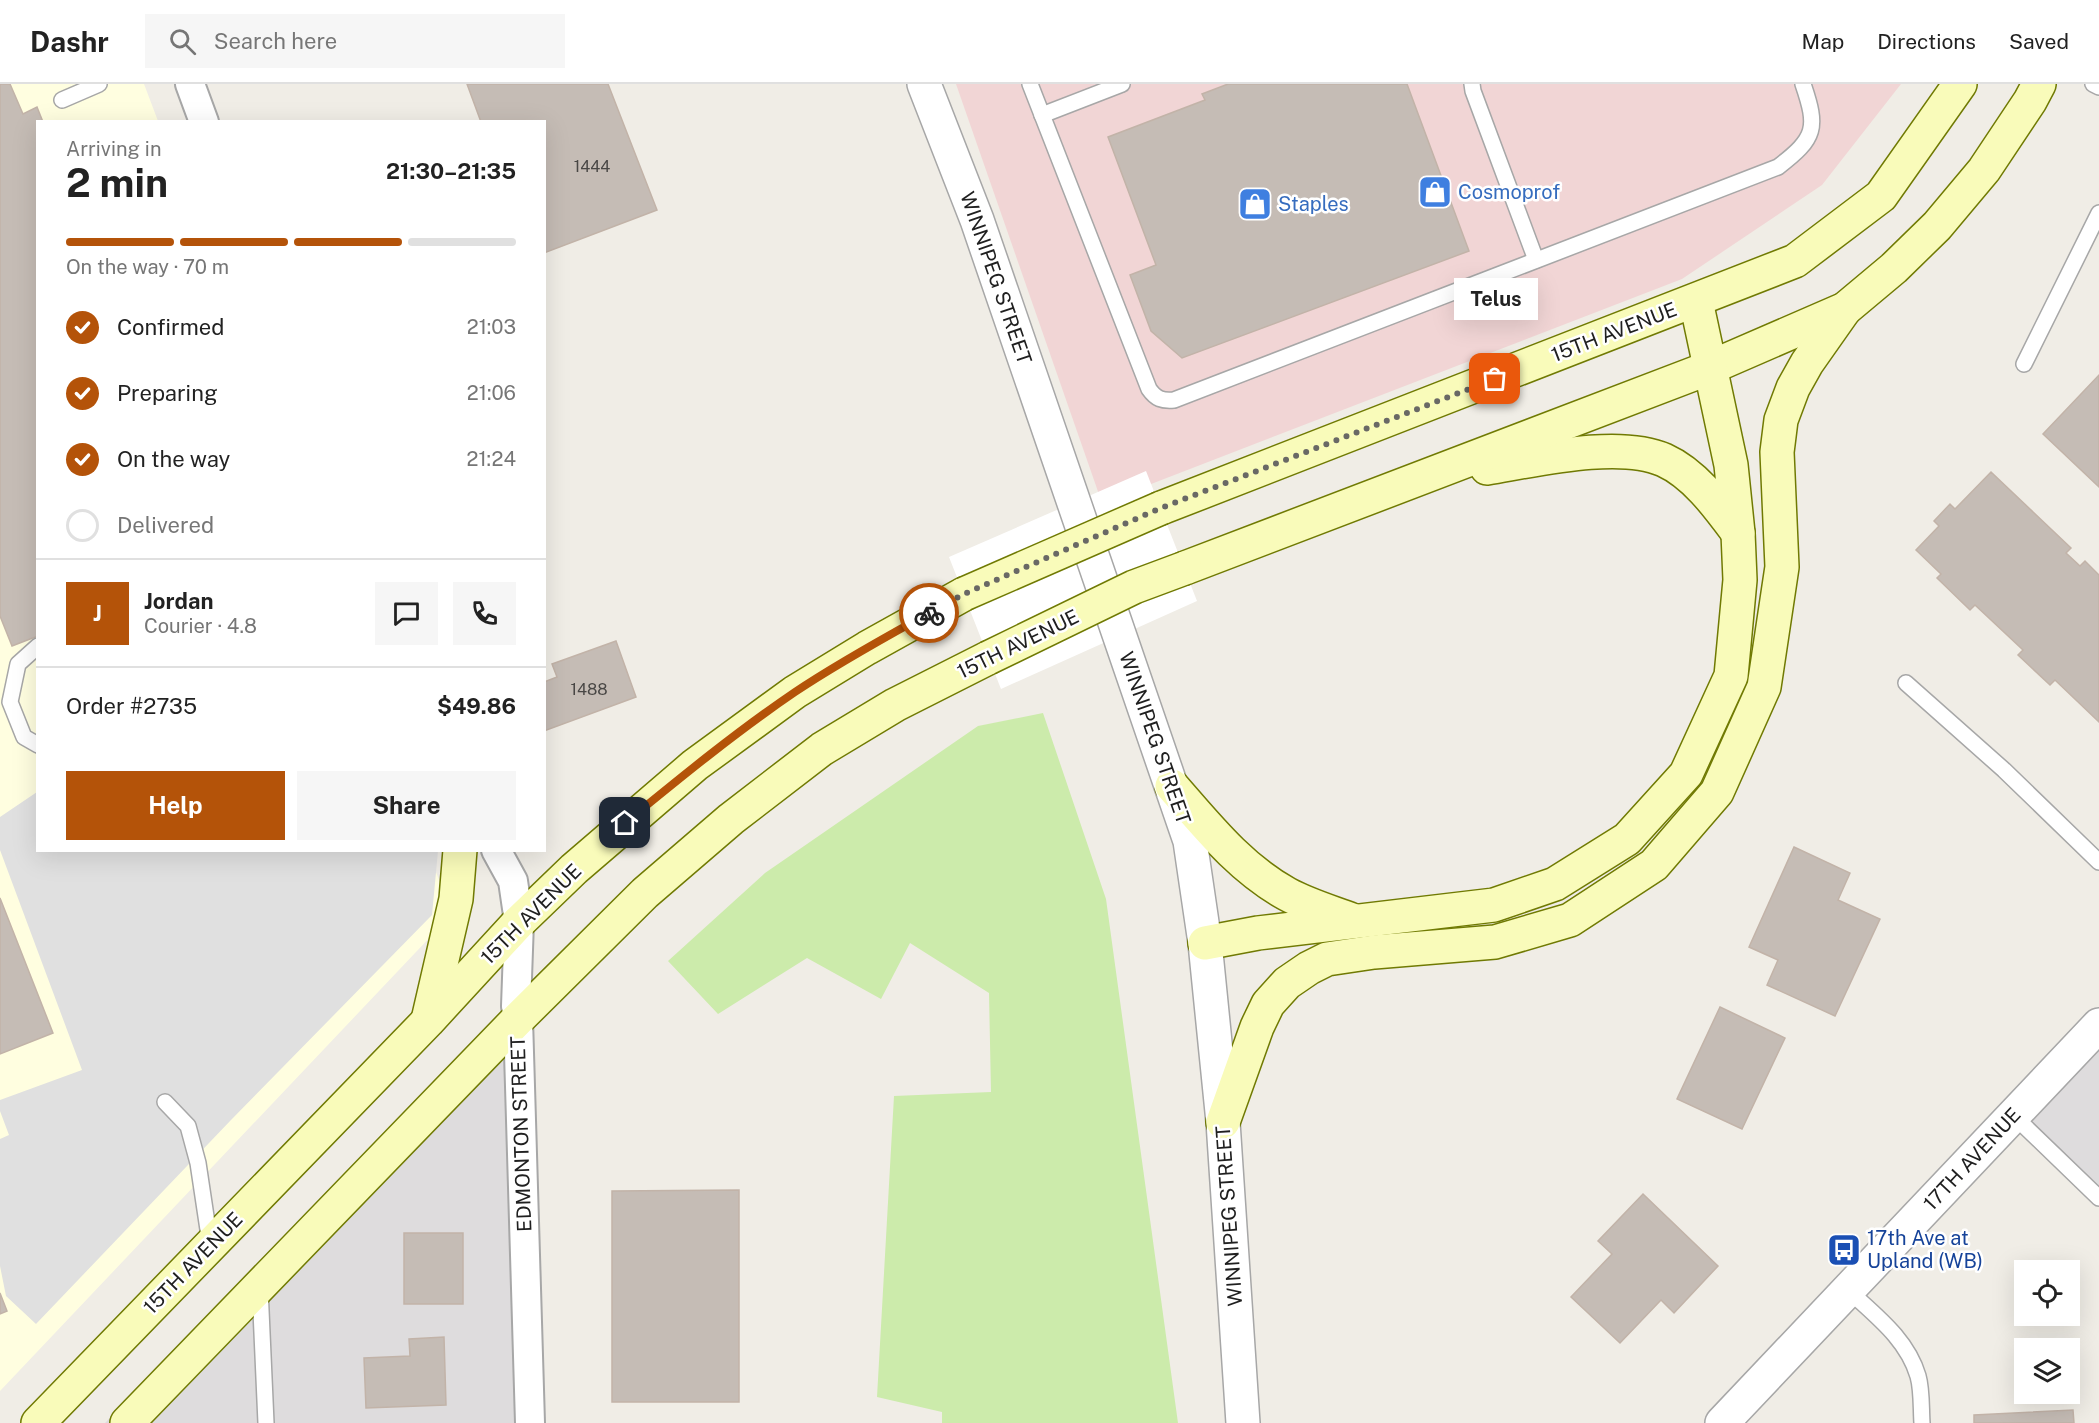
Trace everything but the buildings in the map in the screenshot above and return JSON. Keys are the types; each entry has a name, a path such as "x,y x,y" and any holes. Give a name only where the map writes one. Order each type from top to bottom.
{"main road":[{"name":"15TH AVENUE","path":"38,1423 428,1021 519,922 574,869 704,759 795,692 867,648 964,594 1161,508 1795,261 1881,196 1960,84"},
{"name":"15TH AVENUE","path":"127,1423 518,1019 645,893 740,812 822,749 895,705 1134,587 1709,368 1845,309 1894,268 1937,225 1984,170 2039,84"},
{"path":"1205,943 1258,933 1494,905 1555,884 1627,839 1686,774 1731,676 1740,580 1731,465 1696,301"},
{"path":"1223,1122 1257,1027 1268,1004 1287,983 1309,968 1327,959 1374,952 1495,942 1570,920 1654,865 1717,792 1764,687 1782,567 1777,452 1781,420 1793,388 1807,363 1845,309"},
{"path":"1423,477 1598,452 1640,453 1665,460 1691,479 1712,497 1738,533"},
{"path":"1172,786 1223,844 1263,879 1289,895 1353,921"},
{"path":"428,1021 456,899 460,852"}],"street":[{"path":"190,84 203,120"},
{"name":"WINNIPEG STREET","path":"924,84 977,220 1190,841 1205,943 1223,1122 1243,1423"},
{"name":"EDMONTON STREET","path":"497,852 513,881 519,922 516,1006 530,1423"},
{"name":"17TH AVENUE","path":"1722,1423 2099,1025"}],"lane":[{"path":"62,100 99,84"},
{"path":"1030,84 1149,389 1154,396 1164,401 1174,400 1778,167 1798,152 1810,135 1813,122 1803,84"},
{"path":"1042,115 1122,84"},
{"path":"1472,84 1536,260"},
{"path":"2093,84 2099,87"},
{"path":"2024,364 2099,213"},
{"path":"36,648 18,664 10,702 24,737 36,744"},
{"path":"1906,683 2004,770 2099,862"},
{"path":"165,1102 188,1126 198,1163 210,1245"},
{"path":"2013,1115 2099,1198"},
{"path":"260,1286 266,1423"},
{"path":"1848,1290 1896,1335 1908,1351 1918,1378 1922,1423"}],"shaded area":[{"path":"0,84 144,84 158,120 36,120 36,852 428,852 452,914 0,1391"},
{"path":"956,84 1901,84 1822,185 1682,279 1102,503"},
{"path":"36,793 36,852 438,852 432,915 231,1120 36,1324 6,1296 0,1266 0,1139 9,1135 0,1111 0,1100 82,1070 0,850 0,817"},
{"path":"2099,1009 2099,1199 2002,1110"},
{"path":"505,1013 519,1423 105,1423"}],"green space":[{"path":"1043,713 1106,899 1178,1423 942,1423 942,1412 877,1397 894,1096 991,1092 989,993 910,943 881,999 807,958 718,1014 668,961 765,873 978,726"}],"pier":[{"path":"1146,471 1197,601 1001,689 949,557"}],"way so far":[{"path":"929,613 964,594 1161,508 1495,379"}],"place":[{"name":"Cosmoprof","path":"1435,192"},
{"name":"Staples","path":"1255,204"},
{"name":"Telus","path":"1495,379"},
{"name":"17th Ave at Upland (WB)","path":"1844,1250"}],"route":[{"path":"625,823 695,765 795,692 929,613"}]}
